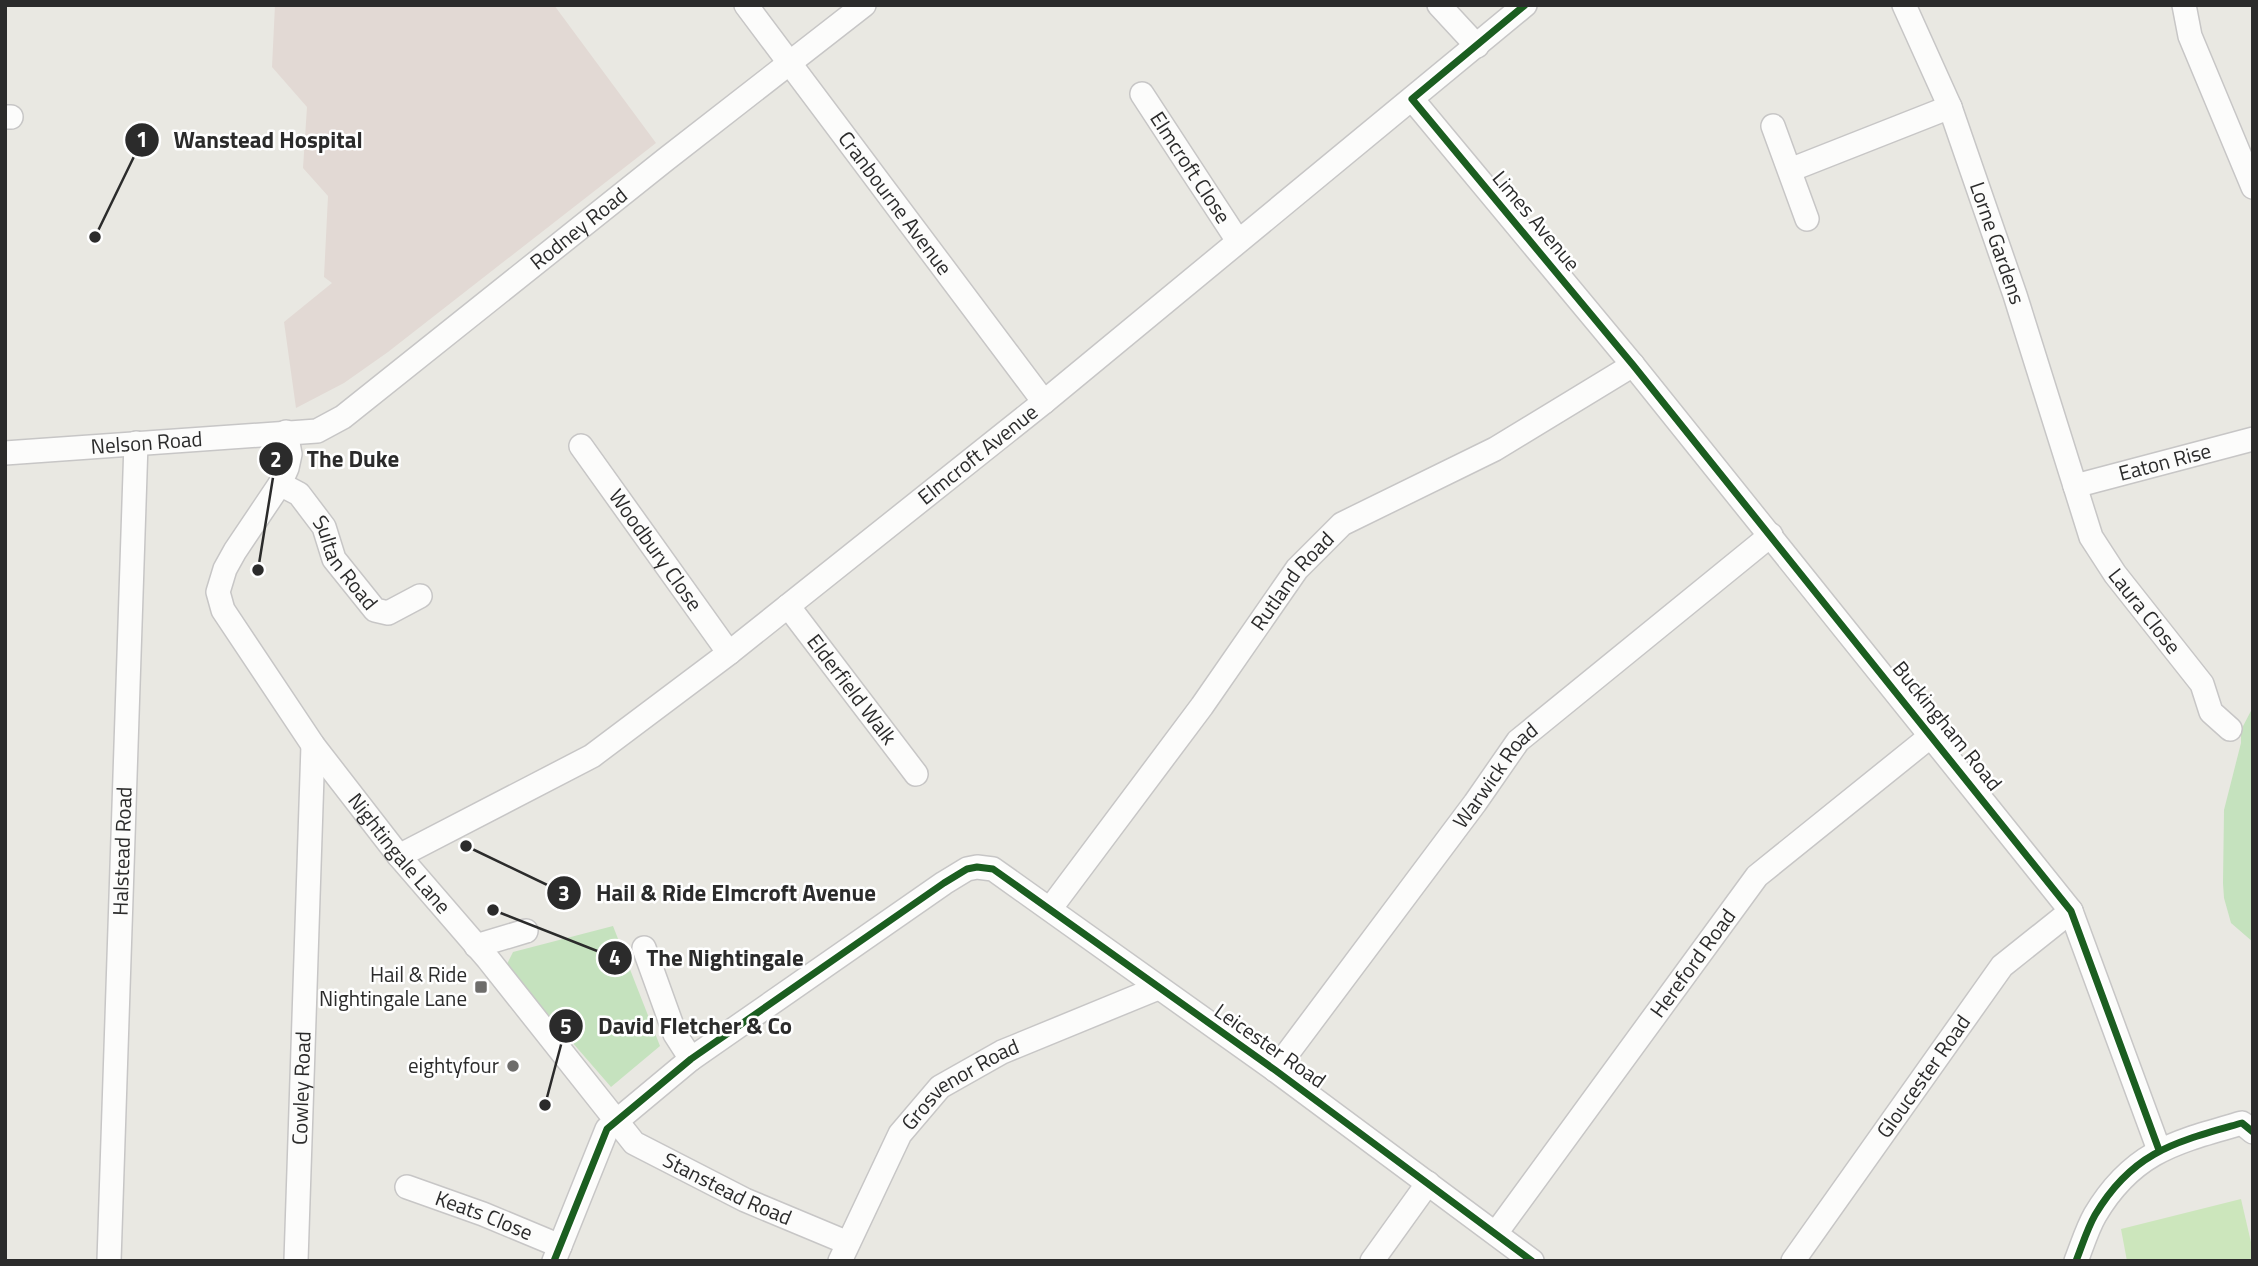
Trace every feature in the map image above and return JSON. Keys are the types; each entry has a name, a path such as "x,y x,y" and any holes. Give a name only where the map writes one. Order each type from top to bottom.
{"street":[{"name":"Cranbourne Avenue","path":"747,5 1044,401"},
{"name":"Rodney Road","path":"286,432 317,431 343,417 864,5"},
{"path":"1439,5 1477,46"},
{"name":"Elmcroft Avenue","path":"399,856 592,756 729,653 1044,401 1524,5"},
{"name":"Lorne Gardens","path":"1904,5 1950,107 2015,295 2075,486"},
{"path":"2184,5 2190,36 2253,187"},
{"name":"Elmcroft Close","path":"1142,94 1238,241"},
{"name":"Limes Avenue","path":"1412,99 1633,365"},
{"path":"1790,170 1950,107"},
{"path":"1773,126 1807,219"},
{"name":"Buckingham Road","path":"1633,365 2071,911 2159,1150"},
{"name":"Rutland Road","path":"1050,909 1202,706 1297,569 1342,524 1495,449 1633,365"},
{"name":"Nelson Road","path":"5,453 286,432"},
{"name":"Nightingale Lane","path":"286,432 290,454 287,468 280,484 234,551 225,569 218,592 223,610 313,746 399,856 476,946 616,1121"},
{"name":"Eaton Rise","path":"2075,486 2252,441"},
{"name":"Halstead Road","path":"109,1261 136,443"},
{"name":"Woodbury Close","path":"581,446 729,653"},
{"name":"Sultan Road","path":"280,484 299,494 324,527 334,559 375,610 388,613 420,596"},
{"name":"Laura Close","path":"2075,486 2091,537 2115,574 2202,684 2211,712 2230,729"},
{"name":"Warwick Road","path":"1275,1070 1475,803 1518,740 1771,535"},
{"name":"Elderfield Walk","path":"788,606 916,774"},
{"name":"Hereford Road","path":"1496,1233 1757,876 1932,735"},
{"name":"Cowley Road","path":"296,1261 313,746"},
{"name":"Leicester Road","path":"691,1059 944,883 967,869 993,869 1275,1070 1532,1261"},
{"name":"Gloucester Road","path":"1793,1261 2002,966 2071,911"},
{"path":"476,946 526,931"},
{"path":"557,1253 607,1129 691,1059 675,1034 645,948"},
{"name":"Grosvenor Road","path":"844,1252 900,1134 940,1087 1002,1052 1158,988"},
{"name":"Stanstead Road","path":"616,1121 634,1143 844,1252"},
{"path":"2076,1261 2094,1217 2118,1182 2142,1160 2159,1150 2248,1127"},
{"path":"1372,1261 1429,1183"},
{"name":"Keats Close","path":"407,1187 483,1214 557,1253"}],"shaded area":[{"path":"275,5 554,5 656,143 388,352 344,383 296,408 284,322 332,283 324,277 328,196 303,168 307,107 272,67"}],"green space":[{"path":"2253,707 2253,942 2231,923 2223,883 2224,810 2241,743 2241,730"},
{"path":"613,926 660,1046 611,1087 506,966 513,952"},
{"path":"2241,1199 2253,1261 2127,1261 2121,1229"}],"cycle path":[{"path":"1525,5 1412,99 1633,365 2071,911 2159,1150"},
{"path":"554,1261 607,1129 691,1059 944,883 967,869 977,867 993,869 1275,1070 1532,1261"},
{"path":"2076,1261 2095,1215 2125,1176 2141,1163 2158,1152 2197,1136 2242,1123 2253,1132"}],"place":[{"name":"Wanstead Hospital","path":"95,237"},
{"name":"The Duke","path":"258,570"},
{"name":"Hail & Ride Elmcroft Avenue","path":"466,846"},
{"name":"The Nightingale","path":"493,910"},
{"name":"Hail & Ride Nightingale Lane","path":"481,987"},
{"name":"eightyfour","path":"513,1066"},
{"name":"David Fletcher & Co","path":"545,1105"}]}
